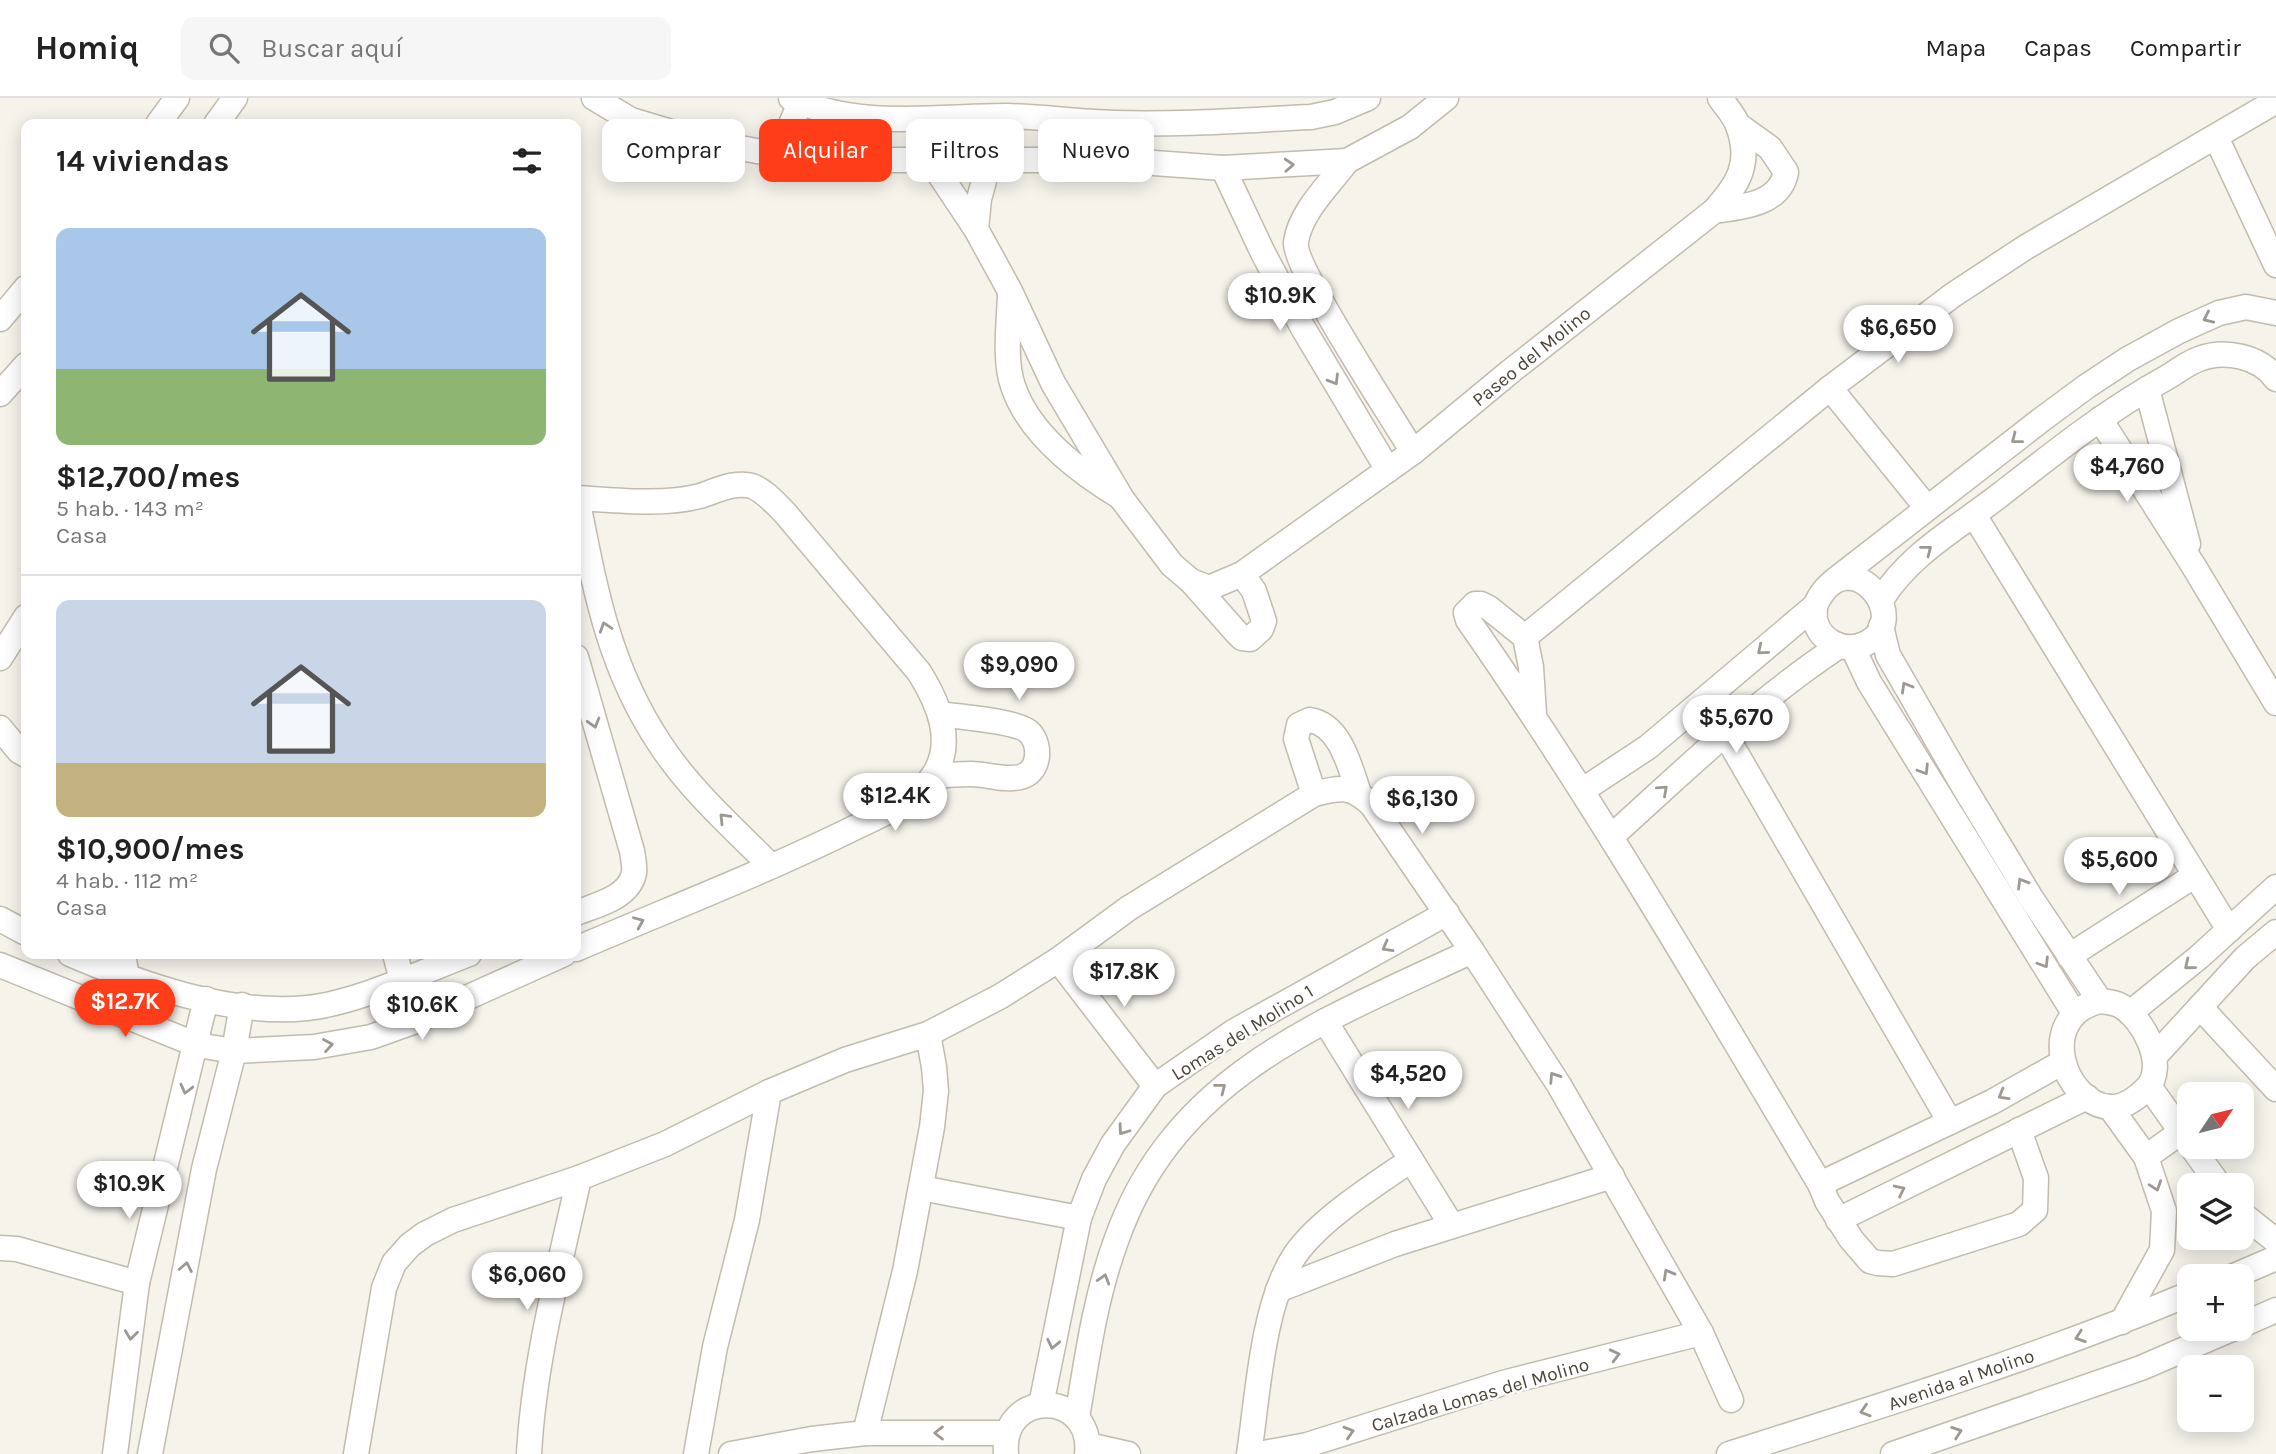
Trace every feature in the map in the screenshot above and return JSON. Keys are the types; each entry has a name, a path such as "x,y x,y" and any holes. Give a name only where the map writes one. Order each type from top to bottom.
{"street":[{"path":"162,119 177,98"},
{"path":"220,119 235,98"},
{"path":"594,98 642,124 698,140 759,151"},
{"path":"1154,124 1312,108 1335,112 1368,98"},
{"path":"1413,452 1310,282 1296,245 1299,229 1309,211 1348,161 1410,127 1446,98"},
{"name":"Paseo del Molino","path":"1191,581 1209,588 1242,574 1413,452 1511,371 1714,212 1734,190 1744,155 1738,125 1720,98"},
{"path":"791,119 798,99 853,117 1010,116 1053,119"},
{"path":"1525,637 1830,388 1953,295 2026,247 2276,101"},
{"path":"1714,212 1760,203 1784,184 1786,172 1770,148 1738,125"},
{"path":"2216,136 2276,265"},
{"path":"1154,163 1223,168 1348,161"},
{"path":"1223,168 1263,253 1303,328 1388,470"},
{"path":"945,182 976,229 1010,291 1053,383 1122,499 1172,565 1191,581 1242,638 1250,639 1261,629 1264,621 1254,591 1242,574"},
{"path":"976,229 984,182"},
{"path":"1263,253 1296,245"},
{"path":"1010,291 1009,355 1012,385 1026,413 1052,445 1083,475 1122,499"},
{"path":"0,319 21,294"},
{"path":"1583,790 1647,747 1815,606 1822,591 2087,386 2138,354 2219,313 2246,307 2276,313"},
{"path":"1881,600 1904,569 2100,419 2198,359 2215,355 2241,356 2271,371 2276,379"},
{"path":"0,394 21,371"},
{"path":"1830,388 1927,508"},
{"path":"2147,388 2193,565"},
{"path":"2100,419 2193,565 2276,703"},
{"path":"581,498 665,500 696,497 734,485 751,486 767,495 919,672 934,695 944,734 941,756 933,776 895,808 771,866 581,947"},
{"path":"1974,515 2229,930"},
{"path":"581,522 598,604 613,652 631,695 661,746 692,785 771,866"},
{"path":"1612,836 1783,685 1846,647 1865,644 1875,637 1884,613 1874,588 1862,581 1848,578 1835,581"},
{"path":"1534,714 1531,667 1525,637 1481,604 1475,604 1466,613 1468,620 1534,714 1612,836 1838,1220 1870,1261 1894,1264 2019,1224 2035,1210 2036,1178 2018,1130"},
{"path":"1815,606 1816,623 1825,638 1846,647 1870,682 2074,1013"},
{"path":"0,658 21,625"},
{"path":"1881,626 1888,655 1964,787 2100,1001"},
{"path":"581,674 632,851 634,872 629,885 618,896 581,911"},
{"path":"933,776 973,774 1017,778 1027,775 1037,757 1037,747 1030,732 1014,724 941,714"},
{"path":"1314,794 1296,739 1299,725 1310,720 1325,726 1335,736 1359,793 1372,805 1447,913 1559,1085 1701,1333 1731,1400"},
{"path":"0,728 21,752"},
{"path":"1725,734 1950,1122"},
{"path":"356,1454 384,1288 394,1263 410,1245 425,1234 453,1220 579,1178 665,1144 769,1092 845,1060 928,1034 1001,996 1058,960 1129,908 1314,794 1340,787 1359,793"},
{"path":"2069,956 2194,876"},
{"path":"2130,1013 2276,887"},
{"name":"Lomas del Molino 1","path":"1041,1405 1079,1218 1094,1179 1113,1144 1155,1086 1233,1032 1447,913"},
{"path":"0,919 21,930"},
{"path":"2155,1056 2245,958 2276,932"},
{"name":"Lomas del Molino 1","path":"1077,1418 1098,1300 1116,1239 1139,1191 1165,1147 1213,1095 1264,1056 1325,1021 1472,951"},
{"path":"82,959 127,978 179,994 242,1005 308,1008 359,996 456,959"},
{"path":"123,959 127,978"},
{"path":"396,959 412,1022"},
{"path":"0,965 197,1045 234,1051 314,1047 371,1037 412,1022 553,959"},
{"path":"1058,960 1155,1086"},
{"path":"115,1454 137,1283 197,1045 206,999"},
{"path":"2100,1001 2111,1002 2130,1013 2155,1056 2154,1077 2149,1086 2120,1106 2098,1104 2087,1097 2072,1080 2063,1062 2061,1038 2074,1013 2085,1004 2100,1001"},
{"path":"150,1454 204,1169 234,1051 242,1005"},
{"path":"2200,1007 2276,1089"},
{"path":"1325,1021 1452,1226"},
{"path":"865,1433 905,1271 921,1188 936,1091 928,1034"},
{"path":"1819,1184 1992,1102 2063,1062"},
{"path":"2149,1086 2177,1127"},
{"path":"696,1454 715,1347 747,1220 769,1092"},
{"path":"1838,1220 2087,1097"},
{"path":"2110,1107 2146,1157 2164,1211 2162,1250 2122,1322"},
{"path":"2146,1157 2177,1145"},
{"path":"1249,1454 1269,1321 1278,1290 1295,1255 1332,1218 1411,1160"},
{"path":"1278,1290 1395,1244 1612,1176"},
{"path":"529,1454 530,1425 542,1350 579,1178"},
{"path":"921,1188 1079,1218"},
{"path":"2254,1224 2276,1241"},
{"path":"6,1245 137,1283"},
{"path":"2254,1267 2276,1258"},
{"name":"Avenida al Molino","path":"1729,1454 1895,1402 2122,1322 2177,1299"},
{"path":"2254,1320 2276,1310"},
{"name":"Calzada Lomas del Molino","path":"1259,1454 1307,1445 1503,1383 1701,1333"},
{"path":"1893,1454 2141,1368 2204,1341"},
{"path":"731,1454 812,1438 865,1433 1007,1443 1014,1419 1026,1409 1041,1405 1054,1405 1077,1418 1085,1430 1088,1449 1128,1454"}]}
